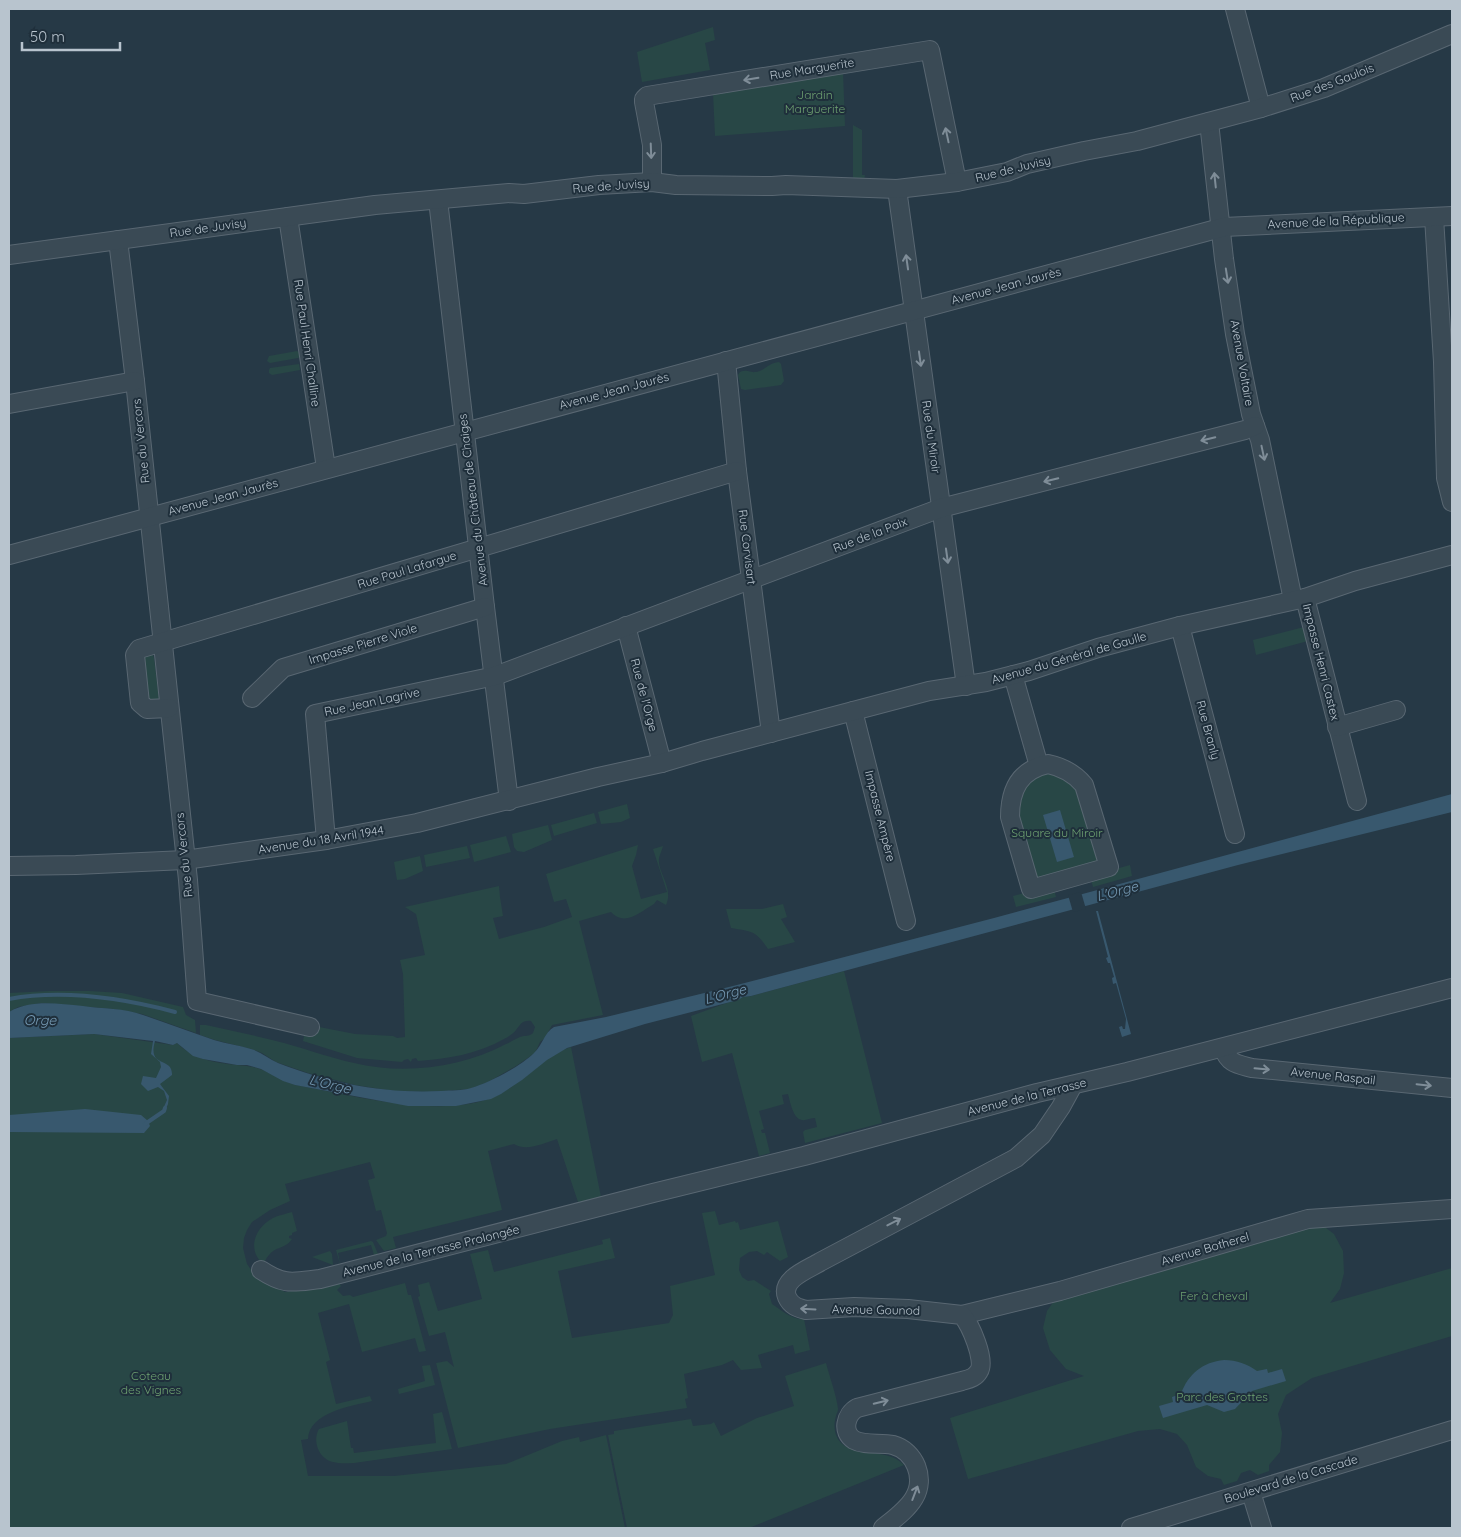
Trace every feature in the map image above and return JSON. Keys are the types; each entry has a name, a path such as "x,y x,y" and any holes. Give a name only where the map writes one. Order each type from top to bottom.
{"street":[{"path":"1235,9 1261,108"},
{"name":"Rue des Gaulois","path":"1209,122 1324,88 1452,34"},
{"name":"Rue Marguerite","path":"652,182 652,145 644,102 644,98 647,96 930,50 957,182"},
{"name":"Rue de Juvisy","path":"9,255 375,205 509,193 524,194 599,185 652,182 676,185 786,185 897,189 957,182 1007,172 1028,164 1137,141 1209,122"},
{"name":"Avenue Voltaire","path":"1209,122 1220,228 1235,334 1251,414 1260,440 1299,599"},
{"name":"Rue du Miroir","path":"897,189 966,686"},
{"name":"Avenue du Château de Chaiges","path":"438,200 509,801"},
{"name":"Avenue de la République","path":"1220,228 1452,216"},
{"name":"Rue Paul Henri Challine","path":"288,217 326,468"},
{"path":"1434,217 1443,362 1446,478 1452,502"},
{"name":"Avenue Jean Jaurès","path":"9,555 1220,228"},
{"name":"Rue du Vercors","path":"118,240 135,381 188,880 197,1001 310,1027"},
{"name":"Rue Corvisart","path":"726,361 771,732"},
{"path":"9,404 135,381"},
{"name":"Rue de la Paix","path":"495,676 941,508 1255,426"},
{"name":"Rue Paul Lafargue","path":"162,642 738,471"},
{"name":"Avenue du Général de Gaulle","path":"627,772 702,750 929,691 966,686 1013,676 1092,650 1180,626 1299,599 1355,580 1452,556"},
{"name":"Impasse Henri Castex","path":"1299,599 1357,801"},
{"name":"Impasse Pierre Viole","path":"252,698 283,668 485,607"},
{"name":"Rue de l'Orge","path":"626,626 662,763"},
{"name":"Rue Branly","path":"1180,626 1235,834"},
{"path":"162,642 139,649 135,655 142,705 152,710 169,708"},
{"name":"Rue Jean Lagrive","path":"326,840 315,714 495,676"},
{"path":"1013,676 1039,766"},
{"name":"Impasse Henri Castex","path":"1337,727 1396,710"},
{"name":"Impasse Ampère","path":"853,711 906,921"},
{"path":"1056,765 1070,773 1084,785 1109,867 1031,889 1010,817 1010,808 1014,788 1028,772 1039,766 1056,765"},
{"name":"Avenue du 18 Avril 1944","path":"9,866 76,866 185,860 326,840 417,823 627,772"},
{"name":"Avenue de la Terrasse","path":"603,1207 804,1156 1037,1092 1223,1048 1452,988"},
{"name":"Avenue Raspail","path":"1223,1048 1226,1057 1232,1062 1252,1068 1452,1088"},
{"name":"Avenue Gounod","path":"962,1315 898,1308 854,1307 806,1310 792,1304 788,1299 786,1293 787,1286 791,1279 805,1271 1016,1158 1042,1136 1073,1085"},
{"name":"Avenue de la Terrasse Prolongée","path":"261,1270 275,1279 283,1281 320,1279 603,1207"},
{"name":"Avenue Botherel","path":"962,1315 1060,1291 1308,1219 1452,1210"},
{"path":"883,1528 901,1513 915,1497 919,1482 917,1469 914,1462 901,1448 884,1443 860,1442 854,1439 846,1427 848,1416 857,1408 970,1379 978,1373 981,1368 981,1360 968,1321 962,1315"},
{"name":"Boulevard de la Cascade","path":"1130,1528 1452,1430"},
{"path":"1250,1492 1262,1528"}],"green space":[{"path":"713,27 715,40 705,43 710,70 642,82 637,52"},
{"name":"Jardin Marguerite","path":"843,71 845,126 715,136 713,93"},
{"path":"853,125 862,130 862,175 865,175 864,180 853,179"},
{"path":"297,351 300,353 298,358 270,363 267,361 269,356"},
{"path":"779,362 784,381 781,385 741,389 738,375 740,372 756,372"},
{"path":"299,364 300,370 272,375 269,373 270,368"},
{"path":"1304,627 1308,641 1256,655 1253,640"},
{"path":"150,654 154,658 159,698 152,702 149,699 144,659 146,655"},
{"name":"Square du Miroir","path":"1052,771 1073,784 1101,862 1037,881 1013,812 1026,781"},
{"path":"627,804 630,818 621,822 601,824 598,812"},
{"path":"594,813 597,823 554,836 551,825"},
{"path":"548,825 552,840 524,852 517,851 514,847 512,834"},
{"path":"506,836 511,852 474,862 470,845"},
{"path":"638,845 632,866 641,899 667,892 653,849 663,846 659,864 667,886 668,898 666,905 657,900 654,904 632,917 622,918 611,912 579,921 603,1015 552,1025 535,1053 488,1082 470,1089 430,1092 394,1091 355,1085 308,1073 276,1062 262,1053 251,1049 200,1035 200,1025 206,1025 274,1040 354,1063 373,1067 412,1069 451,1064 470,1059 520,1037 530,1035 535,1027 531,1021 526,1021 509,1036 483,1048 462,1055 440,1059 418,1061 416,1058 412,1059 411,1062 408,1059 402,1062 357,1058 303,1041 305,1031 314,1026 355,1034 405,1037 403,974 400,960 425,955 416,914 405,907 499,886 503,916 493,918 499,939 572,917 566,899 554,902 546,874"},
{"path":"467,846 470,858 426,867 424,855"},
{"path":"420,856 423,871 405,879 397,880 394,862"},
{"path":"1130,865 1132,876 1093,887 1090,876"},
{"path":"1053,885 1056,897 1016,907 1013,896"},
{"path":"783,904 787,917 781,919 795,942 768,949 760,938 753,933 731,928 726,909 762,909"},
{"path":"844,971 882,1123 805,1143 803,1132 817,1127 815,1118 799,1119 792,1109 788,1094 782,1095 784,1104 759,1111 764,1129 761,1130 762,1133 765,1133 770,1153 759,1156 732,1053 702,1062 691,1016 743,997"},
{"path":"49,991 122,993 183,1007 186,1015 195,1020 196,1033 142,1014 113,1009 42,1003 18,1007 9,1012 9,993"},
{"name":"Coteau des Vignes","path":"94,1034 173,1045 177,1043 190,1053 205,1059 257,1068 295,1085 398,1104 425,1106 451,1106 476,1102 498,1095 552,1056 571,1047 601,1197 590,1201 578,1202 557,1139 530,1147 514,1144 488,1151 502,1210 393,1237 396,1248 384,1251 376,1240 386,1236 387,1233 381,1210 376,1211 368,1180 375,1178 370,1162 285,1184 290,1201 270,1210 252,1222 244,1238 243,1248 247,1264 254,1274 285,1292 339,1283 341,1286 337,1290 343,1296 350,1295 353,1297 405,1283 408,1295 411,1295 426,1351 419,1352 415,1338 362,1352 349,1304 318,1313 330,1360 326,1362 336,1404 370,1396 372,1401 343,1408 323,1416 316,1422 310,1430 308,1439 301,1440 308,1476 394,1476 506,1464 562,1441 579,1437 580,1442 606,1435 625,1528 9,1528 9,1038"},
{"path":"715,1211 719,1225 735,1221 736,1223 738,1222 740,1230 778,1221 788,1257 780,1261 767,1252 764,1255 757,1251 749,1252 740,1258 739,1270 742,1277 748,1281 754,1280 771,1291 769,1294 772,1304 791,1316 804,1319 810,1350 795,1354 793,1345 758,1355 762,1368 741,1370 733,1360 722,1365 684,1374 688,1398 685,1399 687,1408 550,1429 458,1448 436,1363 447,1361 454,1367 445,1332 429,1336 418,1297 420,1296 418,1285 429,1282 438,1311 482,1299 470,1254 488,1250 494,1272 603,1244 602,1240 610,1238 615,1258 558,1271 572,1338 669,1323 673,1315 670,1286 715,1275 702,1213"},
{"path":"292,1212 297,1231 289,1236 292,1239 289,1243 272,1252 265,1261 261,1262 257,1256 254,1244 258,1232 273,1218"},
{"name":"Parc des Grottes","path":"1322,1225 1334,1234 1343,1251 1344,1273 1340,1289 1330,1303 1452,1268 1452,1336 1312,1378 1286,1395 1278,1414 1282,1433 1280,1452 1269,1465 1269,1471 1258,1475 1250,1470 1241,1473 1237,1481 1224,1485 1221,1479 1208,1476 1196,1467 1187,1445 1177,1434 1160,1429 1138,1431 968,1479 950,1418 1084,1376 1066,1369 1050,1350 1043,1328 1047,1311 1054,1301 1294,1231"},
{"path":"371,1241 378,1254 374,1255 371,1245 338,1253 340,1264 336,1250"},
{"path":"330,1251 333,1265 312,1257"},
{"path":"826,1363 838,1409 834,1426 836,1435 841,1443 857,1451 896,1459 904,1465 749,1528 627,1528 608,1435 614,1434 614,1431 691,1419 693,1426 714,1422 721,1436 757,1418 794,1406 785,1376"},
{"path":"430,1365 435,1385 399,1394 398,1389 425,1381 422,1366"},
{"path":"442,1412 452,1449 354,1463 341,1463 328,1460 318,1449 316,1439 319,1429 347,1421 351,1448 353,1448 354,1453 436,1443 433,1414"}],"water":[{"name":"Orge","path":"1452,794 1452,812 1238,865 743,997 567,1048 547,1060 501,1094 491,1099 456,1106 408,1106 295,1085 261,1069 247,1065 203,1059 193,1056 177,1043 173,1045 155,1041 154,1055 169,1066 172,1075 160,1084 169,1096 165,1111 163,1109 167,1100 164,1091 158,1087 148,1091 141,1084 143,1076 156,1078 161,1067 160,1062 151,1054 153,1041 94,1034 9,1038 9,1012 27,1005 54,1004 113,1009 136,1013 214,1040 251,1049 278,1063 297,1070 358,1086 400,1091 464,1090 504,1074 521,1063 537,1050 554,1027 606,1017 733,986 994,918"},
{"path":"1060,810 1074,857 1057,862 1043,815"},
{"path":"1096,911 1098,911 1131,1034 1122,1037 1119,1027 1122,1026 1125,1029 1126,1019 1116,983 1113,984 1112,978 1114,977 1110,963 1108,963 1106,958 1108,957"},
{"path":"85,1109 141,1115 148,1121 150,1126 144,1133 9,1132 9,1115"},
{"path":"1224,1360 1242,1363 1257,1371 1267,1369 1268,1373 1282,1369 1286,1381 1252,1391 1235,1409 1224,1412 1207,1405 1163,1418 1159,1406 1173,1402 1172,1397 1181,1394 1197,1370 1209,1363"}],"pier":[{"path":"1081,892 1086,909 1073,912 1068,895"}],"waterway":[{"path":"9,999 51,995 93,996 175,1012"},
{"path":"145,1124 164,1111 165,1108"}],"water label":[{"name":"L'Orge","path":"1117,891"},
{"name":"L'Orge","path":"725,994"},
{"name":"L'Orge","path":"330,1084"}],"park label":[{"name":"Fer à cheval","path":"1214,1296"}]}
